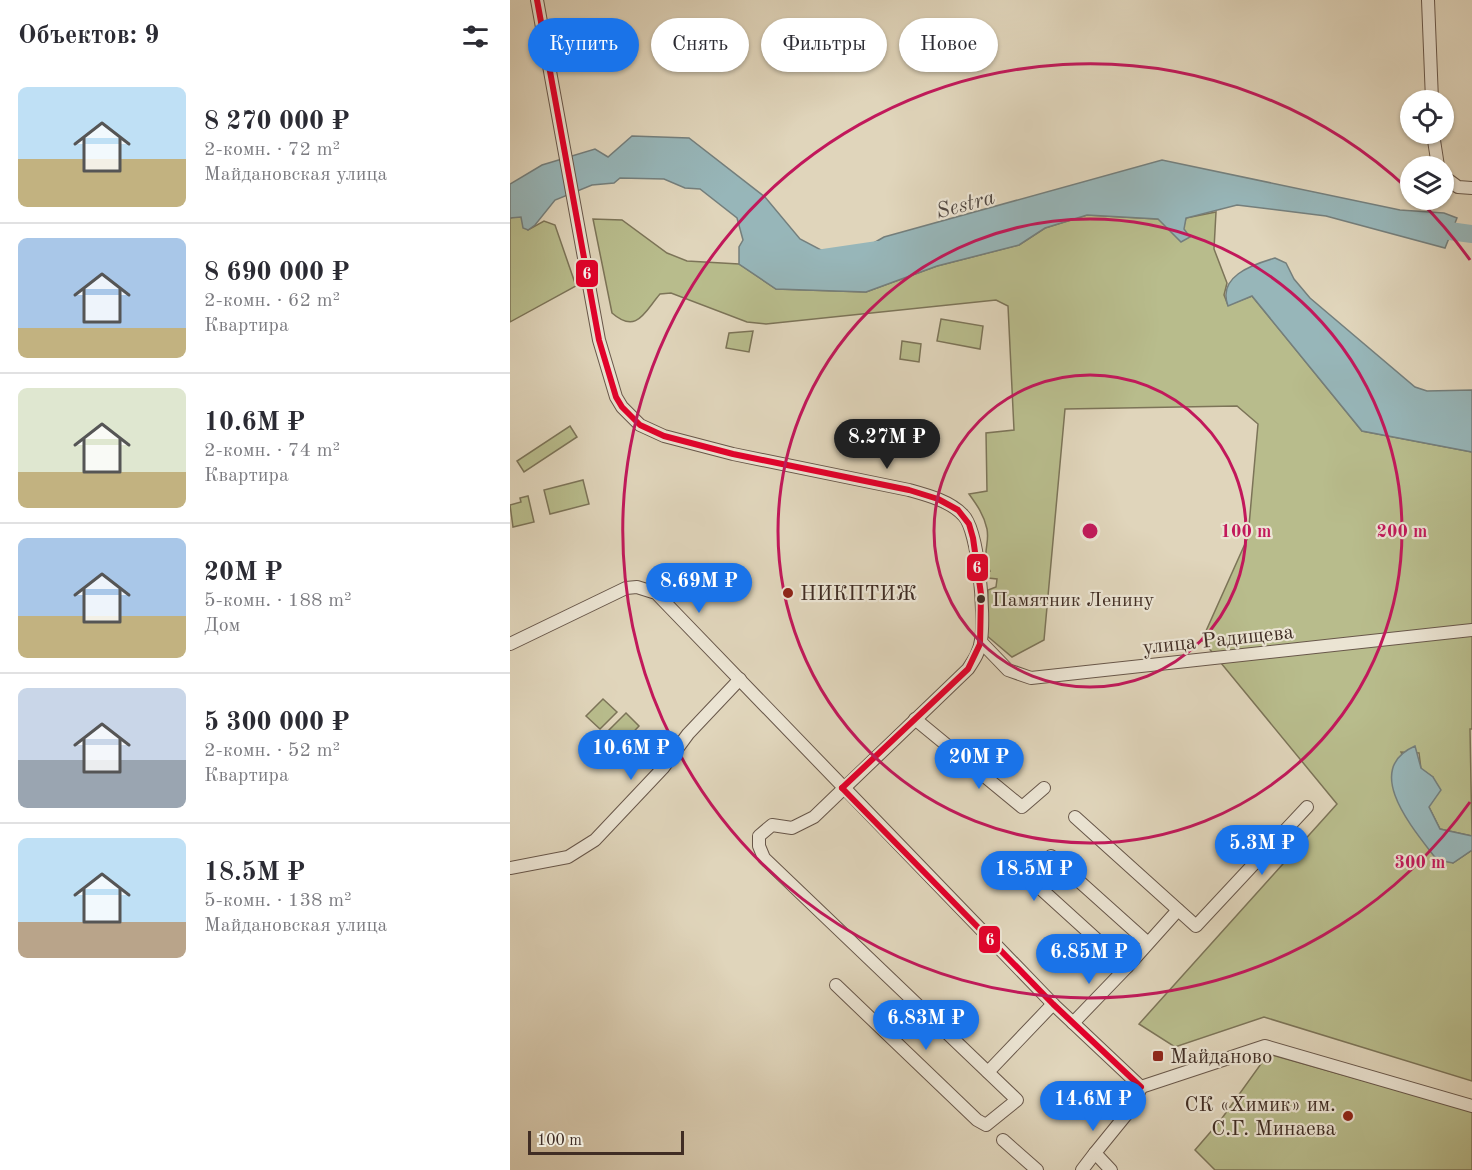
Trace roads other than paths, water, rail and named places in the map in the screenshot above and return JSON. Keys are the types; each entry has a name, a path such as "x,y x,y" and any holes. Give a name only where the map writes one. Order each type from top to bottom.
{"street":[{"path":"537,0 599,340 615,397 631,417 640,425 664,436 733,454 909,489 932,497 963,514 971,526 979,573 983,625 977,657 968,669 814,817 792,828 772,825 759,836 759,846 764,858 1017,1100 987,1125 976,1120 836,986"},
{"path":"1428,0 1432,90"},
{"path":"1454,184 1458,187 1472,188"},
{"path":"510,644 626,588 637,587 664,599 842,788 1053,1004 1141,1088"},
{"name":"улица Радищева","path":"981,642 1008,670 1031,678 1472,630"},
{"path":"510,868 568,856 595,840 663,768 688,734 740,679"},
{"path":"915,718 1022,807 1044,788"},
{"path":"1075,817 1196,926 1307,807"},
{"path":"1127,967 1030,879 1051,856 1148,943"},
{"path":"1073,1023 1179,910"},
{"path":"988,1072 1053,1004"},
{"path":"1082,1170 1134,1105 1141,1088 1266,1046 1472,1107"},
{"path":"1003,1140 1037,1170"},
{"path":"1095,1153 1111,1170"}],"water":[{"path":"632,136 689,138 765,197 800,239 842,261 884,237 1162,160 1400,210 1444,213 1457,218 1445,248 1326,216 1237,205 1186,218 1184,229 1190,237 1181,242 1158,219 1087,215 1045,228 1019,245 937,266 866,292 776,289 739,264 739,247 743,240 737,218 700,189 685,188 664,179 620,178 614,183 592,185 555,200 535,225 528,230 523,228 521,217 510,218 510,184 542,165 595,149 608,157"},
{"path":"1275,258 1286,263 1294,279 1310,298 1415,387 1427,391 1472,390 1472,452 1362,431 1252,296 1228,306 1227,287 1232,280 1256,264"},
{"path":"1415,746 1421,768 1433,777 1441,790 1429,807 1440,829 1472,836 1472,850 1453,863 1437,860 1406,818 1392,785 1392,770 1399,757"}],"waterway":[{"name":"Sestra","path":"1428,228 1472,234"},
{"name":"Sestra","path":"810,260 878,250"}],"place":[{"name":"НИКПТИЖ","path":"788,593"},
{"name":"Памятник Ленину","path":"981,599"},
{"name":"Майданово","path":"1158,1056"},
{"name":"СК «Химик» им. С.Г. Минаева","path":"1348,1116"}]}
